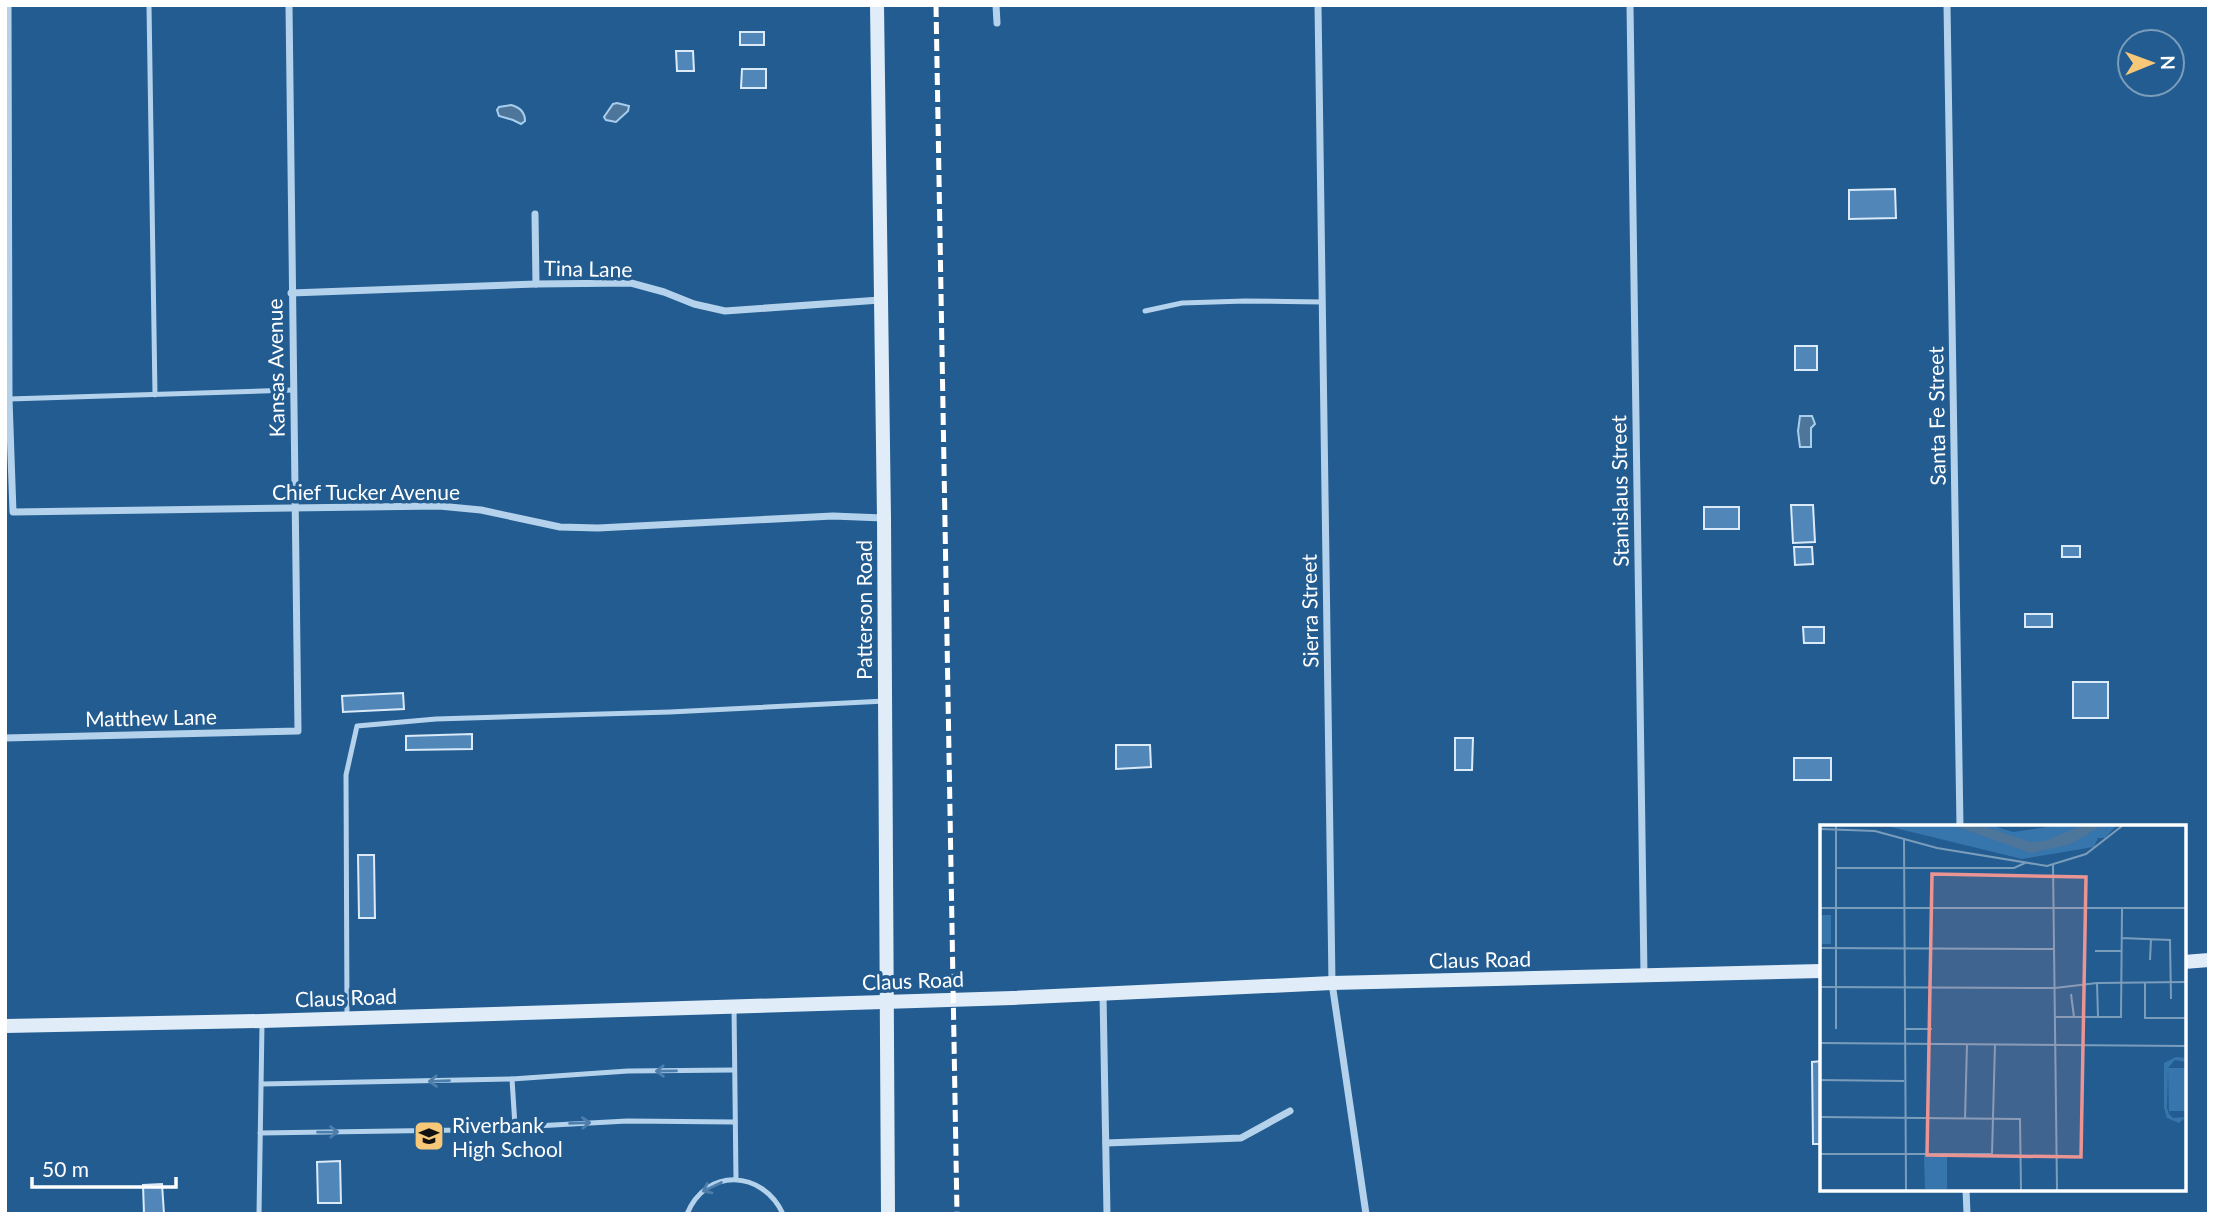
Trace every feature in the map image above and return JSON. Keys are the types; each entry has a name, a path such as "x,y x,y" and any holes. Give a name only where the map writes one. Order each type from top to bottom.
{"main road":[{"name":"Patterson Road","path":"877,5 884,518 888,1214"},
{"path":"2186,962 2209,960"},
{"path":"2186,962 2209,968"},
{"name":"Claus Road","path":"5,1026 734,1007 1332,983 1820,971"}],"street":[{"path":"8,5 9,399"},
{"name":"Kansas Avenue","path":"289,5 298,731"},
{"path":"996,5 997,23"},
{"name":"Sierra Street","path":"1318,5 1332,983 1366,1214"},
{"name":"Stanislaus Street","path":"1630,5 1644,975"},
{"name":"Santa Fe Street","path":"1947,5 1960,825"},
{"path":"535,214 536,284"},
{"name":"Tina Lane","path":"291,293 631,283 694,304 725,311 881,300"},
{"name":"Chief Tucker Avenue","path":"9,399 13,512 439,506 481,510 560,527 598,528 833,516 884,518"},
{"name":"Matthew Lane","path":"5,738 298,731"},
{"path":"1103,994 1107,1214"},
{"path":"1106,1143 1241,1138 1290,1111"},
{"path":"1966,1191 1967,1214"}],"lane":[{"path":"149,5 155,395"},
{"path":"1144,311 1182,303 1322,302"},
{"path":"9,399 293,390"},
{"path":"347,1018 346,775 357,726 436,719 670,712 885,701"},
{"path":"734,1007 736,1179"},
{"path":"259,1214 262,1021"},
{"path":"262,1084 512,1079 628,1071 734,1070"},
{"path":"512,1079 515,1126"},
{"path":"260,1133 461,1130 627,1121 735,1122"},
{"path":"687,1214 691,1204 703,1190 718,1182 736,1179 752,1182 767,1191 778,1203 783,1214"}],"water":[{"path":"613,104 629,106 628,111 616,122 606,120 604,117"},
{"path":"511,105 523,113 525,121 521,124 499,116 499,107"},
{"path":"1800,416 1812,416 1815,424 1811,428 1811,447 1800,447"}],"building":[{"path":"740,32 764,32 764,45 740,45"},
{"path":"676,51 693,51 694,71 677,71"},
{"path":"742,69 766,69 766,88 741,88"},
{"path":"1895,189 1896,218 1849,219 1849,190"},
{"path":"1795,346 1817,346 1817,370 1795,370"},
{"path":"1791,505 1813,505 1815,542 1793,543"},
{"path":"1704,507 1739,507 1739,529 1704,529"},
{"path":"2062,546 2080,546 2080,557 2062,557"},
{"path":"1794,547 1812,547 1813,564 1795,565"},
{"path":"2025,614 2052,614 2052,627 2025,627"},
{"path":"1803,627 1824,627 1824,643 1804,643"},
{"path":"2073,682 2108,682 2108,718 2073,718"},
{"path":"403,693 404,709 343,712 342,696"},
{"path":"472,734 472,749 406,750 406,736"},
{"path":"1455,738 1473,738 1472,770 1455,770"},
{"path":"1116,745 1150,745 1151,767 1116,769"},
{"path":"1794,758 1831,758 1831,780 1794,780"},
{"path":"358,855 374,855 375,918 359,918"},
{"path":"1820,1061 1820,1144 1813,1144 1812,1062"},
{"path":"340,1161 341,1203 318,1203 317,1162"},
{"path":"162,1184 164,1214 144,1214 143,1185"}],"railway":[{"path":"936,5 957,1214"}],"place":[{"name":"Riverbank High School","path":"429,1136"}]}
